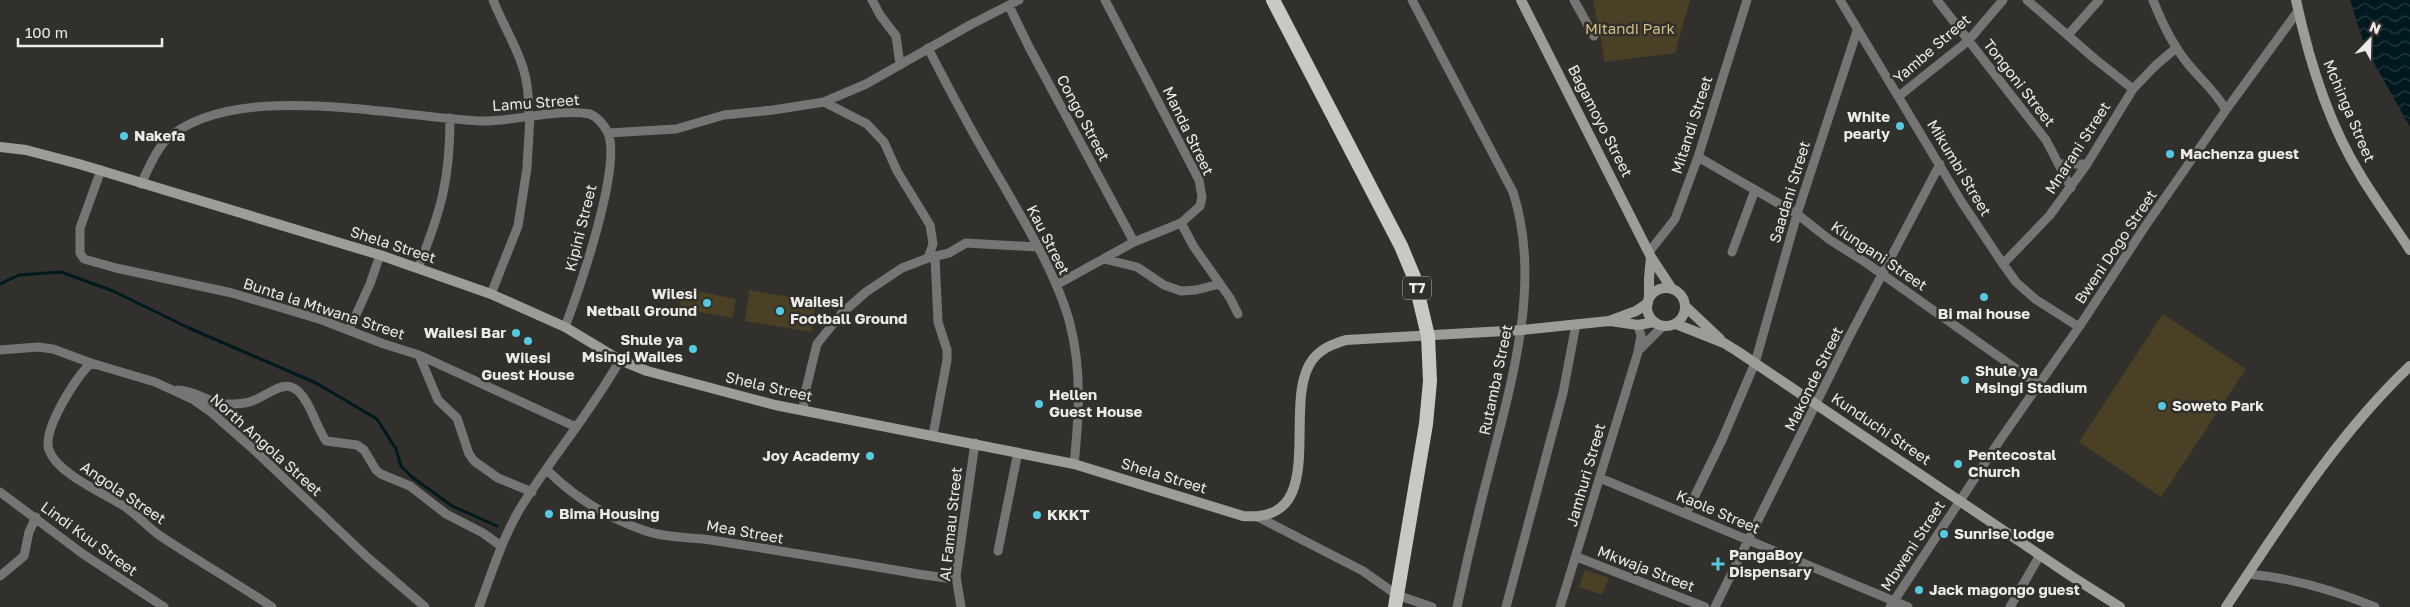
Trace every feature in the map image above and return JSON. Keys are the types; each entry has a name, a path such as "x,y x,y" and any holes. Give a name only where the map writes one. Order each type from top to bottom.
{"highway":[{"name":"T7","path":"1272,0 1401,246 1414,276 1428,336 1430,381 1426,424 1396,601"}],"main road":[{"name":"Bagamoyo Street","path":"1521,0 1650,254 1672,289"},
{"name":"Mchinga Street","path":"2296,0 2313,68 2333,120 2360,175 2410,250"},
{"name":"Shela Street","path":"0,147 26,150 101,170 140,184 380,255 491,294 565,327 620,360 708,388 803,410 1074,464 1243,516 1258,517"},
{"path":"1650,254 1648,278 1649,316 1659,324"},
{"path":"1609,321 1636,312 1662,289 1672,289 1682,296 1685,306 1683,316 1676,324"},
{"path":"1685,306 1724,343"},
{"path":"1258,517 1276,512 1286,503 1293,490 1299,471 1302,388 1312,360 1329,346 1346,340 1522,330 1609,321 1638,325 1676,324 1724,343"},
{"name":"Kunduchi Street","path":"1724,343 2040,556 2120,607"},
{"path":"2226,607 2350,430 2385,390 2410,366"}],"street":[{"path":"491,294 518,226 527,168 529,116 529,94 525,69 493,0"},
{"path":"872,0 880,15 896,36 900,65"},
{"path":"608,133 676,129 724,115 782,109 824,102 842,95 900,65 1019,0"},
{"name":"Rutamba Street","path":"1412,0 1513,192 1518,207 1523,246 1522,330 1457,607"},
{"path":"1574,0 1594,36"},
{"name":"Mitandi Street","path":"1650,254 1675,219 1698,157 1747,0"},
{"name":"Mikumbi Street","path":"1840,0 1961,201 2016,282 2034,299 2079,327"},
{"name":"Tongoni Street","path":"1937,0 2046,140 2071,188"},
{"name":"Yambe Street","path":"1899,96 1968,41 2003,0"},
{"path":"2027,0 2094,59 2133,88"},
{"path":"2068,35 2099,0"},
{"path":"2153,0 2160,19 2176,48 2189,66 2211,88 2226,110"},
{"name":"Manda Street","path":"1056,285 1134,242 1181,223 1200,206 1202,197 1199,180 1105,1"},
{"name":"Congo Street","path":"1009,6 1029,47 1134,242"},
{"name":"Bweni Dogo Street","path":"1959,500 2226,110 2298,11"},
{"name":"Saadani Street","path":"1686,514 1722,440 1755,363 1797,214 1858,31"},
{"name":"Kau Street","path":"928,48 1037,247 1056,285 1070,323 1076,354 1079,390 1074,464"},
{"name":"Mnarani Street","path":"2003,264 2050,215 2071,188 2133,88 2176,48"},
{"path":"824,102 867,124 884,142 900,177 930,225 933,244 931,257 938,322 947,350 948,360 933,435"},
{"name":"Lamu Street","path":"140,184 154,156 164,142 180,130 224,111 243,107 291,105 486,121 529,116 590,114 596,117 608,133"},
{"path":"418,268 435,227 447,182 450,118"},
{"name":"Kipini Street","path":"565,327 599,223 609,169 608,133"},
{"name":"Kiungani Street","path":"1698,157 1797,214 1830,240 2039,384"},
{"name":"Makonde Street","path":"1715,607 1847,342 1940,164"},
{"path":"2058,164 2087,164"},
{"name":"Bunta la Mtwana Street","path":"101,170 80,228 80,254 84,259 116,268 232,293 349,330 419,355 576,428"},
{"path":"1732,252 1755,190"},
{"path":"1181,223 1194,247 1238,314"},
{"path":"803,410 810,366 817,344 841,314 866,292 902,268 970,243 1037,247"},
{"path":"349,330 370,284 380,255"},
{"path":"1104,259 1137,267 1164,285 1181,291 1196,290 1220,284"},
{"path":"1506,607 1563,393 1576,324"},
{"path":"1638,352 1659,324"},
{"path":"1638,325 1640,336 1638,352"},
{"name":"North Angola Street","path":"0,350 38,347 53,349 174,389 211,412 244,441 420,606"},
{"name":"Jamhuri Street","path":"1560,607 1577,557 1638,352"},
{"path":"419,355 438,400 457,418 464,443 474,461 498,478 532,492"},
{"path":"479,607 503,542 532,492 596,401 620,360"},
{"name":"Angola Street","path":"91,363 76,380 60,408 48,438 48,447 52,457 68,472 128,509 159,535 272,607"},
{"path":"174,389 192,391 216,403 228,404 249,402 282,386 290,386 302,395 326,441 357,445 364,450 376,470 381,474 410,486 446,514 503,542"},
{"name":"Al Famau Street","path":"961,607 956,576 975,443"},
{"path":"998,551 1018,452"},
{"name":"Mea Street","path":"547,470 567,490 588,505 611,518 646,531 918,574 946,578 956,576"},
{"name":"Kaole Street","path":"1600,478 1749,540 1892,604 1908,607"},
{"name":"Lindi Kuu Street","path":"0,492 36,517 83,554 164,607"},
{"name":"Mbweni Street","path":"1892,604 1959,500"},
{"path":"0,576 24,556 29,532 36,517"},
{"path":"1258,517 1363,571 1396,601 1432,607"},
{"path":"2010,607 2040,556"},
{"name":"Mkwaja Street","path":"1577,557 1705,607"},
{"path":"2248,574 2308,583 2375,607"}],"green space":[{"name":"Mitandi Park","path":"1593,0 1690,0 1675,53 1605,62"},
{"name":"Wilesi Netball Ground","path":"683,288 736,299 732,318 679,308"},
{"name":"Wailesi Football Ground","path":"749,290 816,301 811,332 745,321"},
{"name":"Soweto Park","path":"2163,314 2246,369 2161,497 2079,442"},
{"path":"1585,570 1609,578 1602,595 1579,587"}],"water":[{"path":"2350,0 2410,0 2410,127 2365,47"}],"waterway":[{"path":"0,284 19,275 61,272 113,291 189,328 316,383 377,419 396,449 401,466 412,477 452,506 497,526"}],"place":[{"name":"White pearly","path":"1900,126"},
{"name":"Nakefa","path":"124,136"},
{"name":"Machenza guest","path":"2170,154"},
{"name":"Bi mai house","path":"1984,297"},
{"name":"Wilesi Netball Ground","path":"707,303"},
{"name":"Wailesi Football Ground","path":"780,311"},
{"name":"Wailesi Bar","path":"516,333"},
{"name":"Wilesi Guest House","path":"528,341"},
{"name":"Shule ya Msingi Wailes","path":"693,349"},
{"name":"Shule ya Msingi Stadium","path":"1965,380"},
{"name":"Hellen Guest House","path":"1039,404"},
{"name":"Soweto Park","path":"2162,406"},
{"name":"Joy Academy","path":"870,456"},
{"name":"Pentecostal Church","path":"1958,464"},
{"name":"Bima Housing","path":"549,514"},
{"name":"KKKT","path":"1037,515"},
{"name":"Sunrise lodge","path":"1944,534"},
{"name":"PangaBoy Dispensary","path":"1718,564"},
{"name":"Jack magongo guest","path":"1919,590"}]}
